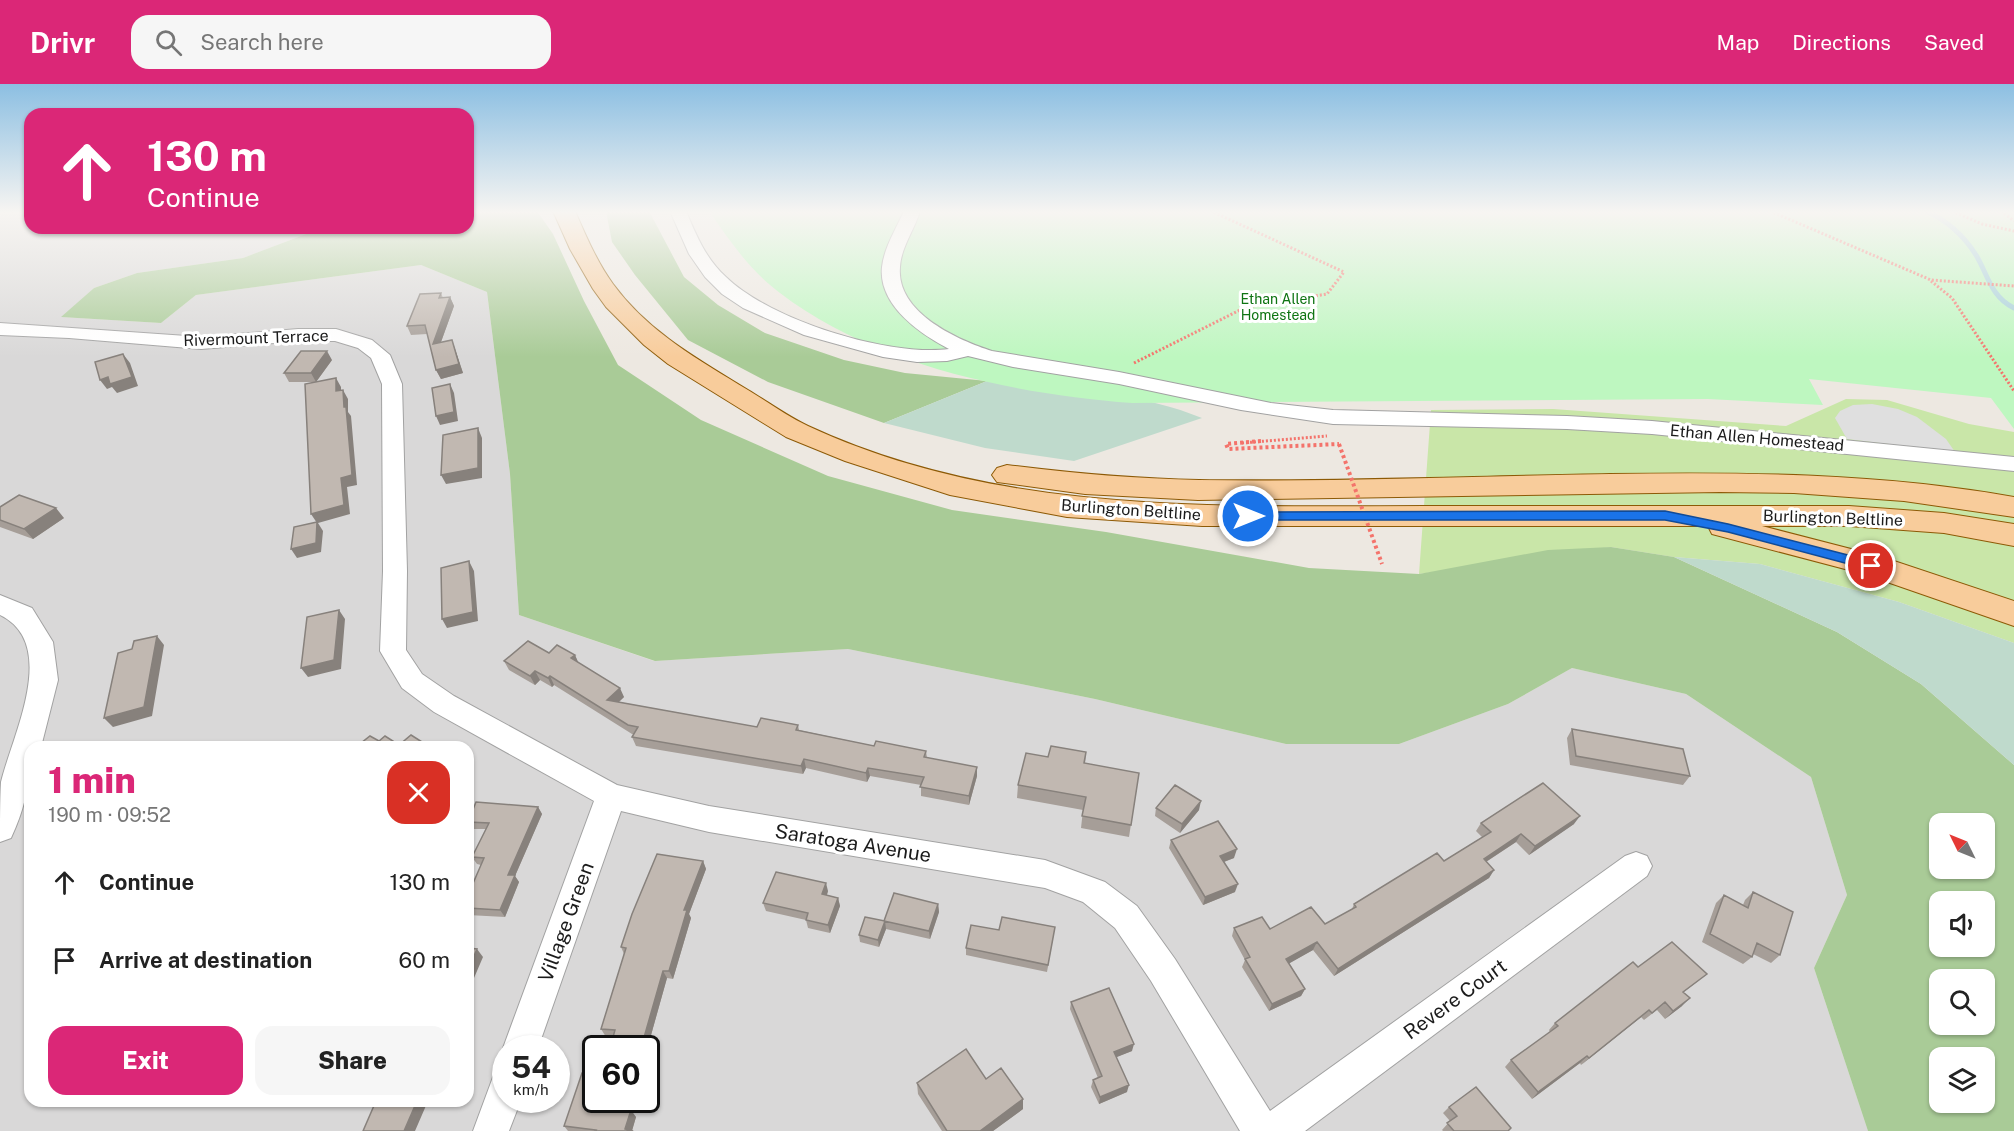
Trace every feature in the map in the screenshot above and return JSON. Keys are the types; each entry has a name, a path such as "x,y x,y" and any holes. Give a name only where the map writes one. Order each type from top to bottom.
{"main road":[{"name":"Burlington Beltline","path":"589,260 601,284 626,315 653,340 677,358 796,432 855,455 960,488 1067,507 1202,516 1850,516 1944,523 2014,535"},
{"name":"Burlington Beltline","path":"736,395 898,453 968,469 1084,484 1198,490 1775,483 1904,491 2014,507"},
{"path":"1665,516 1728,528 1871,566 2014,614"}],"street":[{"path":"702,260 712,274 746,303 775,318 869,348 930,357 961,354 971,350"},
{"name":"Ethan Allen Homestead","path":"892,260 892,285 902,303 919,320 943,337 971,350 1030,366 1107,376 1250,406 1334,417 1599,424 1822,443 2014,464"},
{"name":"Rivermount Terrace","path":"0,329 69,332 201,343 298,335 336,335 365,344 380,355 392,384 395,571 392,623"},
{"path":"0,604 23,615 40,642 44,680 28,741"},
{"name":"Saratoga Avenue","path":"392,623 393,651 412,681 444,704 611,796 709,819 1045,874 1094,892 1126,917 1261,1131"},
{"path":"0,829 24,756"},
{"name":"Village Green","path":"525,1035 611,796"},
{"name":"Revere Court","path":"1274,1131 1636,866"},
{"path":"491,1131 498,1113"}],"path":[{"path":"1107,376 1246,307 1326,294 1344,272 1318,260"},
{"path":"1884,260 1931,280 1952,298 2014,391"},
{"path":"1931,280 2014,286"},
{"path":"1332,436 1226,444 1228,449 1339,444 1382,564"}],"shaded area":[{"path":"0,260 230,260 137,273 94,288 62,317 161,323 196,295 421,265 487,292 510,474 519,615 654,661 848,649 1095,699 1286,744 1399,744 1508,704 1572,668 1686,694 1811,777 1847,895 1814,968 1868,1131 0,1131"},
{"path":"1872,404 1898,409 1917,417 1946,439 1955,452 1847,439 1835,418 1840,411 1853,405"}],"green space":[{"path":"230,260 565,260 618,365 701,420 828,476 952,510 1106,532 1309,568 1419,574 1548,550 1611,547 1674,557 1837,632 1921,684 2014,765 2014,1131 1868,1131 1814,968 1847,895 1811,777 1686,694 1572,668 1508,704 1399,744 1286,744 1095,699 848,649 655,661 519,615 510,474 487,292 421,265 196,295 161,323 61,317 94,288 137,273"},
{"path":"624,260 675,260 684,277 718,305 765,333 844,360 905,373 987,381 884,423 768,382 688,340"},
{"name":"Ethan Allen Homestead","path":"745,260 2014,260 2014,429 1991,398 1809,379 1823,405 1708,399 1132,403 1087,399 994,383 902,358 859,340 818,318 780,293"},
{"path":"987,381 1124,396 1177,409 1202,418 1074,461 985,448 884,423"},
{"path":"1846,399 1887,400 1969,424 2014,432 2014,643 1899,602 1760,564 1674,557 1611,547 1419,574 1431,410 1553,409 1786,426"},
{"path":"1674,557 1760,564 1899,602 2014,643 2014,765 1921,684 1837,632"}],"building":[{"path":"441,293 439,298 450,297 433,344 452,340 459,364 436,370 425,325 407,326 420,294"},
{"path":"301,351 327,351 311,373 284,373"},
{"path":"123,354 132,377 110,384 108,377 100,380 95,362"},
{"path":"336,378 336,391 343,390 344,407 346,407 352,475 341,478 344,505 311,514 305,384"},
{"path":"450,384 454,412 436,416 432,388"},
{"path":"478,428 478,468 441,475 443,435"},
{"path":"19,495 56,508 24,529 0,520 0,507"},
{"path":"317,522 316,543 291,549 294,527"},
{"path":"469,561 473,612 442,619 441,568"},
{"path":"339,610 334,660 301,668 307,617"},
{"path":"157,636 144,707 104,718 118,653 132,649 134,641"},
{"path":"528,641 549,653 557,645 575,655 571,658 620,688 607,700 757,727 761,718 798,725 796,730 874,746 876,741 926,751 924,757 977,767 969,796 920,787 924,777 868,768 866,773 804,759 801,766 632,737 638,727 628,725 550,676 548,678 535,671 530,676 504,661"},
{"path":"1572,729 1683,749 1690,776 1576,756"},
{"path":"411,735 420,741 404,741"},
{"path":"370,736 379,741 364,741"},
{"path":"385,736 393,741 379,741"},
{"path":"1051,746 1086,752 1084,763 1139,773 1131,825 1082,816 1086,797 1018,785 1026,753 1048,757"},
{"path":"1543,783 1580,816 1535,846 1521,834 1484,859 1494,870 1338,969 1317,942 1286,959 1305,989 1272,1004 1245,959 1250,957 1234,928 1262,917 1270,929 1311,907 1325,924 1356,907 1354,904 1437,853 1444,861 1491,832 1481,823"},
{"path":"1175,785 1201,801 1182,824 1156,808"},
{"path":"476,802 538,807 508,875 515,875 500,910 474,908 474,881 484,858 474,857 474,853 489,823 474,822"},
{"path":"1218,821 1237,849 1220,856 1238,884 1205,897 1171,840"},
{"path":"657,854 703,861 684,910 687,910 669,971 663,971 645,1035 614,1035 615,1030 601,1029 626,948 621,947"},
{"path":"776,872 826,883 822,894 838,898 828,925 806,920 808,913 763,903"},
{"path":"1753,892 1793,912 1780,955 1757,943 1752,957 1710,934 1724,895 1748,908"},
{"path":"894,893 938,904 929,931 884,921"},
{"path":"865,917 885,921 878,940 859,935"},
{"path":"1002,917 1055,927 1048,965 966,948 971,925 999,930"},
{"path":"1672,942 1707,974 1683,992 1690,998 1673,1011 1665,1002 1652,1013 1649,1010 1589,1058 1587,1056 1538,1092 1511,1060 1558,1026 1555,1023 1633,962 1638,967"},
{"path":"1109,988 1134,1044 1114,1052 1129,1085 1100,1097 1093,1080 1102,1076 1071,1002"},
{"path":"966,1049 986,1079 1001,1068 1023,1099 980,1131 947,1131 917,1083"},
{"path":"582,1073 582,1113 630,1113 625,1129 633,1131 595,1131 564,1126"},
{"path":"1476,1087 1511,1128 1508,1131 1454,1131 1447,1123 1457,1116 1449,1107"},
{"path":"373,1107 414,1107 404,1131 363,1131"}],"waterway":[{"path":"1978,260 1995,292 2014,308"}],"route":[{"path":"1248,516 1665,516 1728,528 1871,566"}]}
